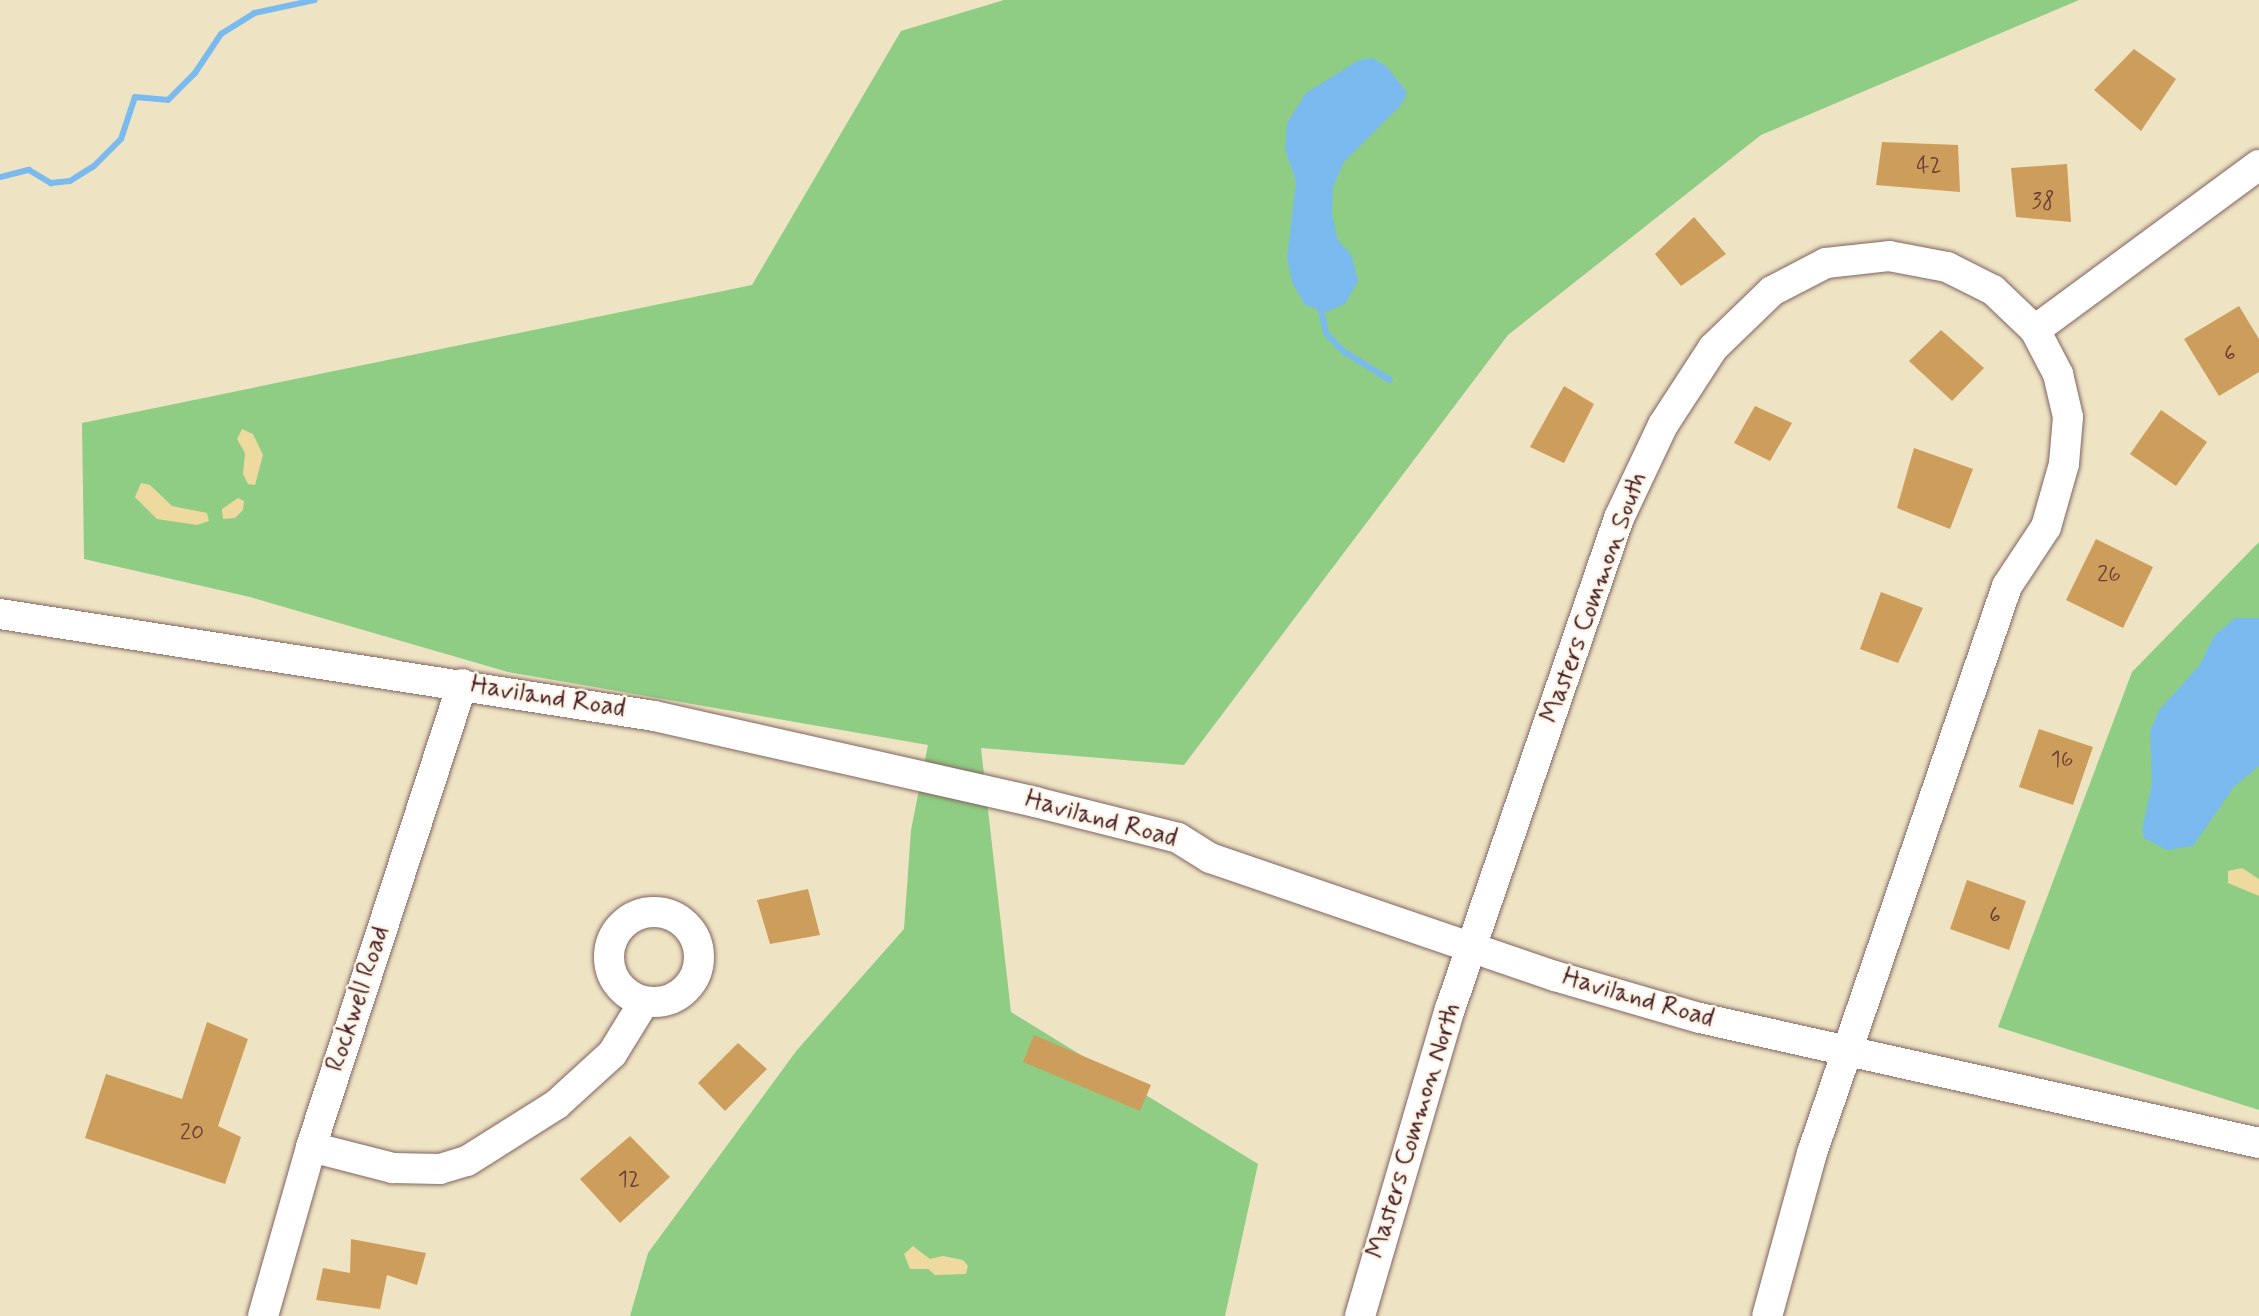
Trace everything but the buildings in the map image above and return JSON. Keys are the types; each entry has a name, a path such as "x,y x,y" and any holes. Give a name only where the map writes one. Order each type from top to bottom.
{"street":[{"path":"2035,330 2259,165"},
{"name":"Masters Common South","path":"1474,947 1619,518 1662,425 1713,348 1783,285 1826,263 1889,256 1947,267 1993,290 2035,330 2058,374 2068,417 2064,464 2046,527 2007,586 1850,1049"},
{"name":"Haviland Road","path":"0,614 654,716 1178,838 1210,858 1474,947 1700,1018 1850,1049 2259,1143"},
{"name":"Rockwell Road","path":"263,1316 311,1147 462,684"},
{"name":"Masters Common North","path":"1360,1316 1450,1009 1474,947"},
{"path":"311,1147 393,1168 440,1169 467,1161 556,1104 612,1054 644,1002"},
{"path":"1767,1316 1812,1153 1850,1049"}],"green space":[{"path":"1004,0 2079,0 1761,135 1508,335 1184,765 981,748 1011,1012 1258,1164 1225,1316 630,1316 648,1253 797,1050 904,929 911,830 928,745 508,672 250,597 84,559 82,423 752,285 901,31"},
{"path":"2259,542 2259,1110 1998,1027 2132,672"}],"sand":[{"path":"242,429 253,434 263,455 255,485 248,484 243,474 245,453 237,439"},
{"path":"141,483 150,485 172,506 207,513 209,521 197,525 157,519 135,497"},
{"path":"238,498 244,501 243,510 235,518 223,519 222,509"},
{"path":"2242,868 2259,879 2259,896 2228,883 2228,871"},
{"path":"913,1246 930,1259 943,1256 963,1260 968,1266 966,1274 935,1275 928,1269 910,1269 904,1254"}],"water":[{"path":"1373,58 1386,66 1407,92 1402,104 1344,162 1333,187 1332,215 1338,240 1352,256 1358,281 1345,304 1326,312 1305,305 1292,282 1287,257 1296,182 1285,149 1287,123 1306,93 1359,60"},
{"path":"2235,618 2259,618 2259,766 2234,787 2193,846 2167,850 2144,838 2142,830 2152,784 2150,732 2159,710 2200,665 2214,636"}],"waterway":[{"path":"0,177 29,170 51,183 70,181 94,166 121,139 135,97 168,100 195,73 221,34 254,13 315,0"},
{"path":"1321,311 1326,333 1343,351 1390,380"}]}
